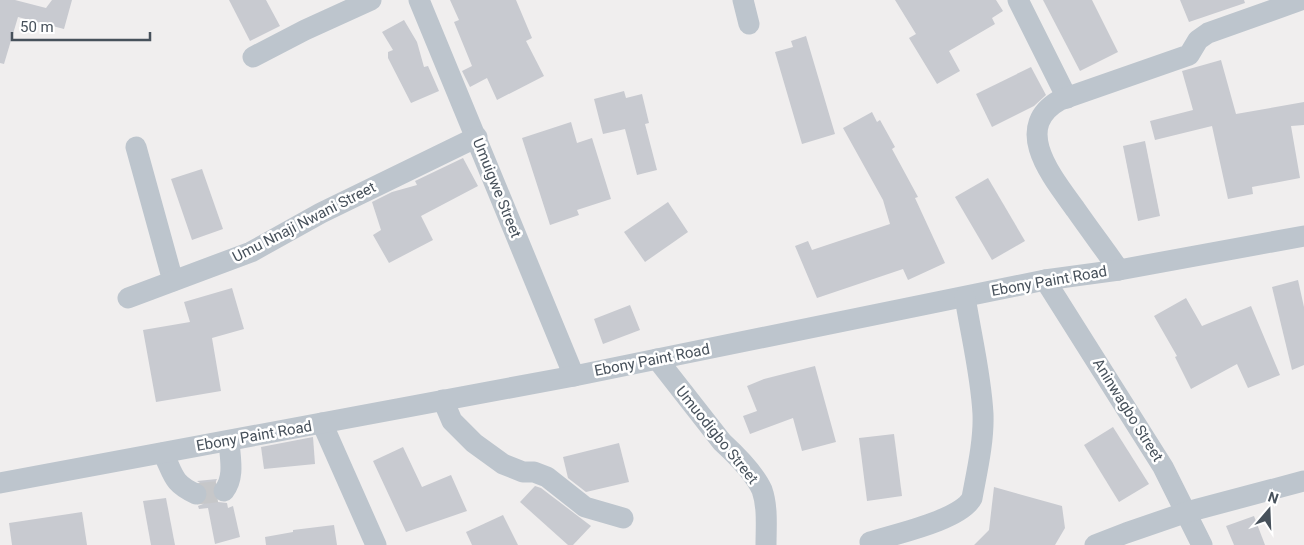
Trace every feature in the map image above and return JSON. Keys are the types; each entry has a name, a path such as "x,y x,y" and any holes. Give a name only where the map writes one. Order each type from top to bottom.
{"street":[{"path":"253,57 371,0"},
{"name":"Umuigwe Street","path":"419,0 574,376"},
{"path":"743,0 749,24"},
{"path":"1018,0 1066,98"},
{"path":"1119,270 1054,179 1038,147 1037,137 1042,114 1048,106 1066,98 1183,58 1189,55 1198,40 1208,33 1301,0"},
{"name":"Umu Nnaji Nwani Street","path":"128,298 250,252 321,213 476,137"},
{"path":"136,147 173,281"},
{"name":"Ebony Paint Road","path":"0,483 574,376 1045,280 1119,270 1304,236"},
{"name":"Aninwagbo Street","path":"1045,280 1149,443 1187,512 1202,545"},
{"path":"870,542 954,514 969,504 972,498 983,416 980,380 965,297"},
{"name":"Umuodigbo Street","path":"657,359 722,442 748,470 762,490 765,507 766,545"},
{"path":"443,400 452,421 474,442 503,464 523,472 534,472 547,477 585,507 623,518"},
{"path":"322,423 376,545"},
{"path":"224,491 230,484 229,441"},
{"path":"164,453 176,482 196,494"},
{"path":"1095,545 1187,512 1304,481"}],"building":[{"path":"0,0 15,0 46,8 52,0 72,0 64,29 18,17 4,64 0,63"},
{"path":"229,0 266,0 280,26 250,41"},
{"path":"450,0 516,0 532,38 526,41 544,76 497,100 487,78 470,87 462,71 472,66 454,22 459,20"},
{"path":"895,0 996,0 1003,11 992,18 995,24 949,51 960,71 937,84 909,38 916,34"},
{"path":"1043,0 1092,0 1118,52 1080,71"},
{"path":"1180,0 1244,0 1245,3 1189,22"},
{"path":"404,20 417,42 424,67 428,66 439,91 411,103 388,58 388,52 393,50 382,32"},
{"path":"806,36 835,134 802,144 775,52 793,47 791,41"},
{"path":"1221,60 1236,114 1304,102 1304,125 1291,126 1300,178 1252,187 1253,194 1228,199 1212,126 1155,140 1150,121 1193,110 1182,71"},
{"path":"1031,67 1046,95 1034,106 992,127 976,94"},
{"path":"624,91 626,98 642,94 649,123 645,124 657,170 637,175 625,129 603,134 594,99"},
{"path":"872,112 877,122 880,120 895,147 892,149 918,197 915,198 945,263 908,280 903,269 817,298 795,246 808,241 812,250 890,224 883,200 843,128"},
{"path":"571,122 577,143 592,138 611,199 577,210 579,215 550,225 522,138"},
{"path":"1145,141 1160,216 1138,221 1123,146"},
{"path":"463,158 478,186 421,216 433,240 389,263 373,235 381,230 372,202 392,192 417,185 415,181"},
{"path":"202,169 223,229 192,240 171,179"},
{"path":"988,178 1025,241 992,260 955,197"},
{"path":"668,202 688,232 645,262 624,232"},
{"path":"1298,280 1304,307 1304,365 1292,370 1272,287"},
{"path":"232,288 244,329 212,338 221,391 156,402 143,330 190,322 184,302"},
{"path":"1186,298 1202,326 1251,306 1280,375 1248,388 1237,364 1191,389 1175,357 1177,356 1154,316"},
{"path":"630,305 640,330 603,344 594,319"},
{"path":"815,366 836,442 802,451 793,418 750,434 743,416 757,411 747,386 764,379"},
{"path":"1113,427 1149,484 1119,502 1084,445"},
{"path":"894,434 902,496 867,501 859,438"},
{"path":"313,437 315,464 264,469 261,447"},
{"path":"619,443 629,482 586,492 568,478 563,457"},
{"path":"403,447 422,487 451,475 467,511 406,532 373,461"},
{"path":"217,479 212,490 213,496 218,502 227,503 228,508 233,506 240,537 215,544 208,508 199,509 198,506 207,500 208,493 206,487 197,481"},
{"path":"535,486 541,488 591,526 573,545 568,545 520,502"},
{"path":"994,487 1062,506 1065,528 1055,545 974,545 989,530"},
{"path":"166,498 175,545 151,545 143,501"},
{"path":"82,512 87,545 12,545 9,523"},
{"path":"503,515 518,545 472,545 466,532"},
{"path":"1254,516 1265,545 1234,545 1226,526"},
{"path":"334,525 337,545 266,545 265,537 293,532 293,530"}],"tunnel":[{"path":"196,494 224,491"}]}
